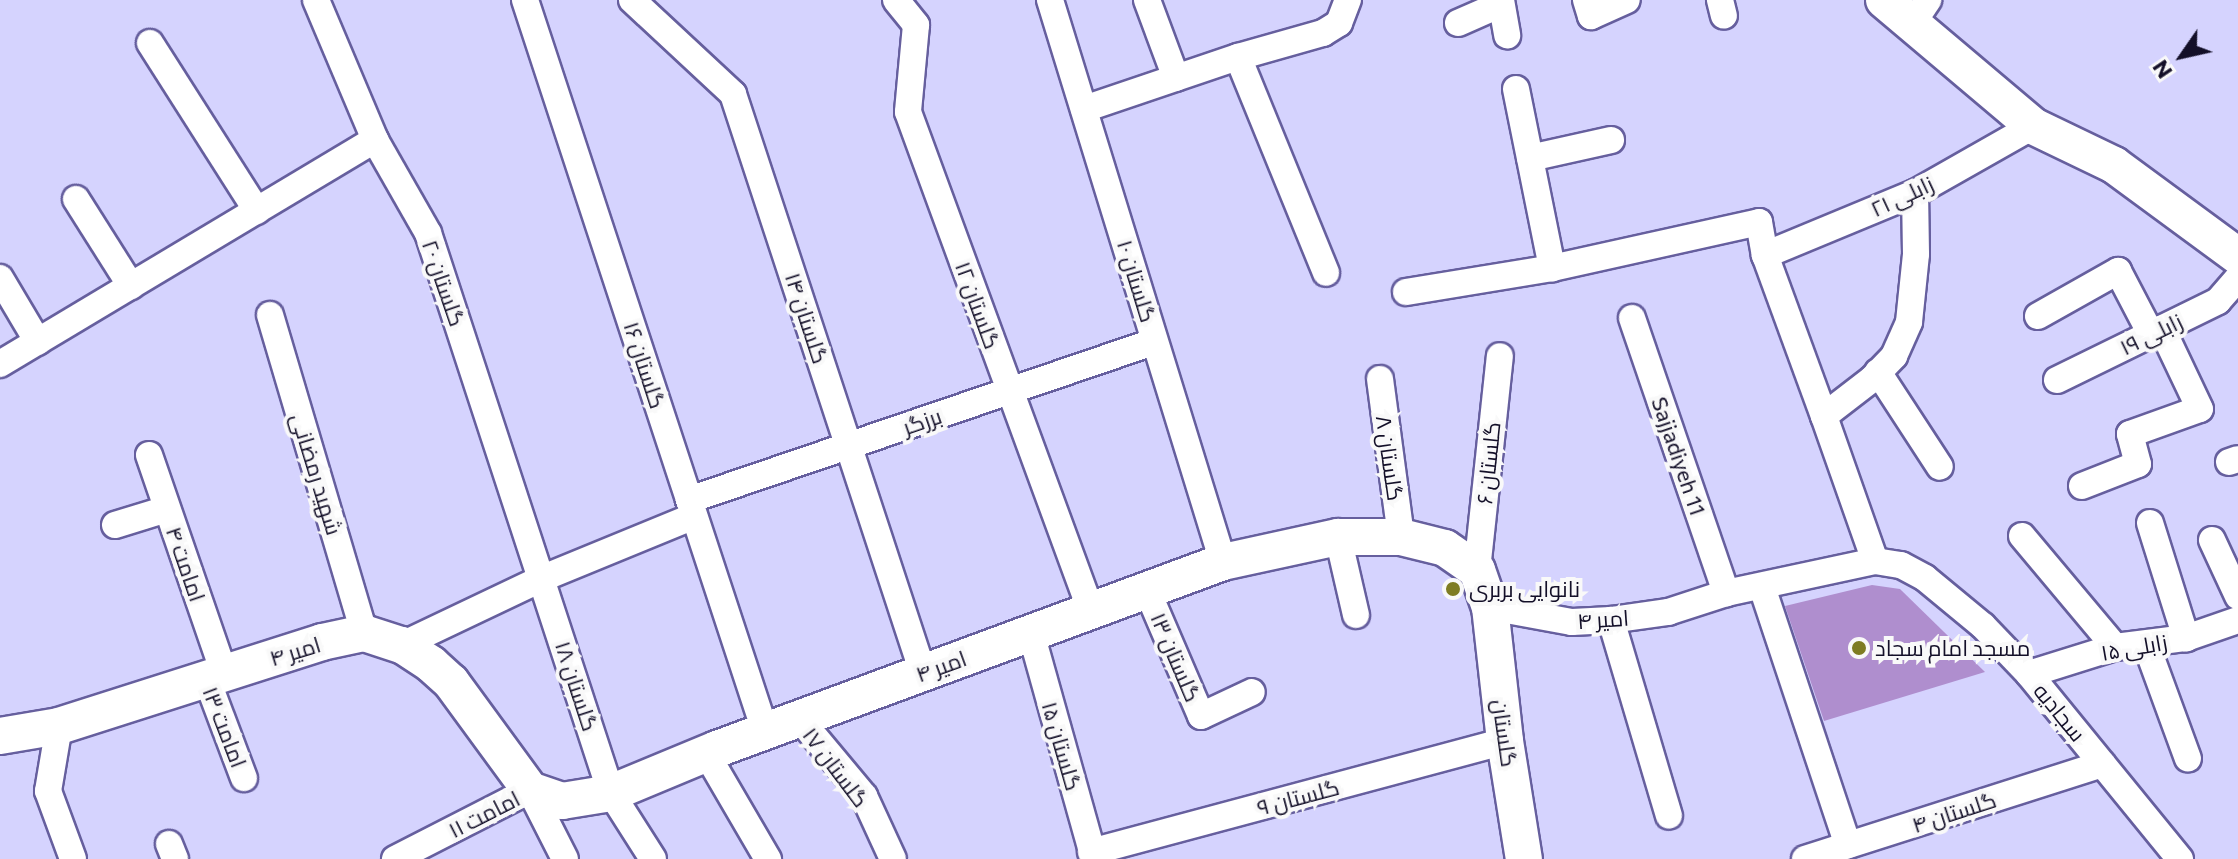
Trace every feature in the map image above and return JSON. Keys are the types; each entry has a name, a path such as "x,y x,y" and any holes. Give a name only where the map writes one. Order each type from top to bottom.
{"street":[{"name":"گلستان ۲۰","path":"316,0 375,140 428,233 543,578"},
{"name":"گلستان ۱۶","path":"525,0 765,731"},
{"name":"گلستان ۱۴","path":"632,0 733,94 923,673"},
{"name":"گلستان ۱۲","path":"896,0 916,25 908,112 1091,611"},
{"name":"گلستان ۱۰","path":"1050,0 1223,562"},
{"path":"1147,0 1176,78"},
{"path":"1084,109 1238,57 1323,33 1339,23 1348,0"},
{"path":"1586,0 1591,16 1627,0"},
{"path":"1884,0 1920,12 2033,126 2114,165 2174,205 2238,256"},
{"path":"1458,23 1501,2 1507,35"},
{"path":"150,43 257,211"},
{"path":"1238,57 1326,273"},
{"path":"1516,89 1552,268"},
{"name":"زابلی ۲۱","path":"1765,255 1915,193 2033,126"},
{"path":"0,364 375,140"},
{"path":"1530,158 1611,140"},
{"path":"1824,416 1894,356 1909,322 1916,254 1915,193"},
{"path":"76,199 131,286"},
{"path":"1406,292 1552,268 1759,222 1765,255 1875,561"},
{"path":"2038,316 2118,271 2200,409 2130,434 2138,464 2082,486"},
{"path":"0,278 38,342"},
{"name":"زابلی ۱۹","path":"2057,380 2218,301 2238,278"},
{"name":"شهید رمضانی","path":"270,315 364,633"},
{"name":"Sajjadiyeh 11","path":"1632,318 1726,593"},
{"name":"برزگر","path":"402,645 692,508 850,446 1155,341"},
{"name":"گلستان ۶","path":"1477,570 1500,356"},
{"path":"1878,372 1940,467"},
{"name":"گلستان ۸","path":"1380,379 1401,537"},
{"name":"امامت ۴","path":"149,455 215,675"},
{"path":"115,525 167,509"},
{"path":"2150,523 2186,638"},
{"path":"2022,536 2115,647"},
{"path":"1338,537 1356,615"},
{"name":"امیر ۴","path":"0,736 59,726 322,642 364,633 402,645 451,682 530,790 562,801 611,793 706,753 1223,562 1338,537 1401,537 1445,548 1477,570"},
{"path":"2212,540 2238,596"},
{"name":"امیر ۴","path":"1490,607 1572,622 1611,620 1668,612 1726,593 1875,561 1901,565 1925,578"},
{"path":"1477,570 1490,607"},
{"name":"گلستان ۱۸","path":"543,578 611,793 653,859"},
{"name":"سجادیه","path":"1925,578 1983,626 2029,674 2180,859"},
{"path":"1762,587 1829,854"},
{"name":"گلستان ۱۳","path":"1147,590 1201,716 1252,692"},
{"name":"گلستان","path":"1490,607 1505,741 1524,859"},
{"path":"1611,620 1669,816"},
{"name":"زابلی ۱۵","path":"2029,674 2115,647 2186,638 2238,620"},
{"name":"گلستان ۱۵","path":"1031,633 1093,856"},
{"path":"2146,644 2188,759"},
{"name":"امامت ۱۳","path":"215,675 244,778"},
{"name":"گلستان ۱۷","path":"799,718 864,796 893,859"},
{"path":"59,726 48,791 73,859"},
{"name":"گلستان ۹","path":"1093,856 1505,741"},
{"path":"706,753 768,859"},
{"name":"گلستان ۴","path":"1829,854 2102,764"},
{"path":"530,790 565,859"},
{"name":"امامت ۱۱","path":"395,859 530,790"}],"building":[{"name":"مسجد امام سجاد","path":"1872,585 1900,589 1985,672 1824,721 1785,606"}],"place":[{"name":"نانوایی بربری","path":"1453,589"},
{"name":"مسجد امام سجاد","path":"1859,648"}]}
